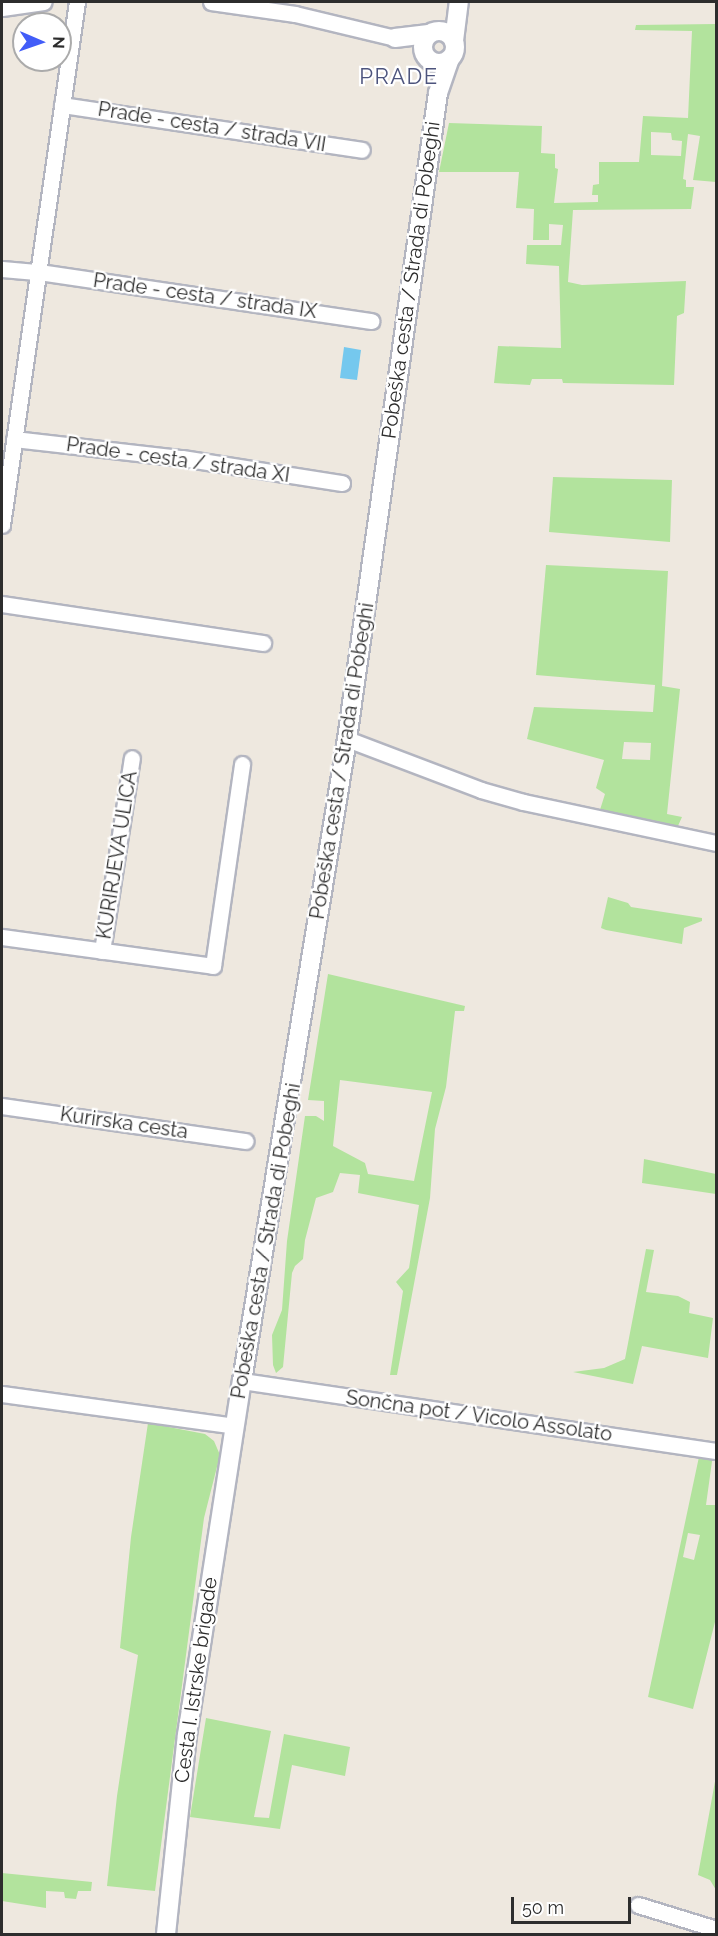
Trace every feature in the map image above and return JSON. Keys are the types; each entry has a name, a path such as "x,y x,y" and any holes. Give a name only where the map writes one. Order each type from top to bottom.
{"street":[{"path":"2,8 44,2"},
{"path":"2,525 77,2"},
{"path":"211,2 297,8 440,54 447,33 433,32 396,38"},
{"name":"Pobeška cesta / Strada di Pobeghi","path":"440,54 423,41 459,5"},
{"name":"Pobeška cesta / Strada di Pobeghi","path":"235,1426 347,739 438,93 440,54 459,5"},
{"name":"Prade - cesta / strada VII","path":"62,105 362,150"},
{"name":"Prade - cesta / strada IX","path":"2,269 39,272 371,321"},
{"name":"Prade - cesta / strada XI","path":"14,439 182,458 342,483"},
{"path":"2,604 263,643"},
{"path":"347,739 481,790 523,802 717,843"},
{"name":"KURIRJEVA ULICA","path":"102,951 132,758"},
{"path":"2,937 213,966 242,764"},
{"name":"Kurirska cesta","path":"2,1106 246,1141"},
{"name":"Sončna pot / Vicolo Assolato","path":"242,1381 717,1451"},
{"path":"2,1394 235,1426"},
{"name":"Cesta I. Istrske brigade","path":"166,1935 187,1735 235,1426"},
{"path":"638,1905 717,1929"}],"green space":[{"path":"716,24 716,182 693,180 700,136 688,134 683,179 686,180 686,187 694,187 691,209 573,210 568,282 582,285 686,281 684,313 677,316 674,385 563,383 562,379 532,379 530,385 494,383 498,346 561,348 559,266 526,264 527,245 561,245 563,225 549,224 549,240 533,240 534,209 516,208 519,172 439,172 449,123 542,126 541,153 555,154 555,168 558,169 554,203 598,202 598,195 592,195 593,185 599,184 599,162 639,162 643,116 688,118 692,31 635,30 636,25","holes":["651,132 671,133 672,140 682,141 681,156 651,155"]},
{"path":"553,477 672,480 670,542 549,532"},
{"path":"546,565 668,571 662,686 680,689 667,814 682,817 677,828 599,813 605,794 596,788 604,760 527,739 534,707 653,712 655,685 536,675","holes":["624,742 651,743 650,760 622,759"]},
{"path":"608,897 628,903 631,907 702,918 702,921 684,928 682,944 606,930 601,928"},
{"path":"328,974 465,1006 464,1011 455,1011 446,1087 435,1129 430,1198 397,1375 390,1375 403,1291 396,1282 409,1268 419,1205 358,1193 360,1175 340,1173 333,1192 316,1198 305,1240 303,1259 295,1266 292,1273 283,1367 276,1373 273,1365 272,1335 282,1310 287,1241 305,1116 316,1116 324,1121 324,1101 308,1100","holes":["340,1080 432,1092 414,1181 368,1174 365,1163 333,1146"]},
{"path":"644,1159 716,1174 716,1194 642,1183"},
{"path":"646,1249 654,1250 646,1292 678,1296 690,1302 689,1313 713,1318 708,1358 642,1346 633,1384 573,1372 604,1368 625,1359"},
{"path":"148,1423 205,1434 214,1441 220,1455 204,1518 155,1891 107,1886 117,1796 138,1655 120,1648 131,1537"},
{"path":"700,1452 713,1454 706,1505 716,1505 716,1618 693,1709 648,1697","holes":["688,1533 700,1535 694,1560 683,1557"]},
{"path":"206,1718 271,1731 254,1817 269,1818 284,1734 350,1747 345,1776 292,1765 280,1829 190,1817"},
{"path":"716,1776 716,1890 710,1880 698,1875"},
{"path":"2,1873 92,1882 91,1891 78,1891 76,1899 65,1898 64,1892 46,1891 46,1908 2,1901"}],"water":[{"path":"344,347 361,350 357,380 340,378"}],"district":[{"name":"PRADE","path":"399,77"}]}
